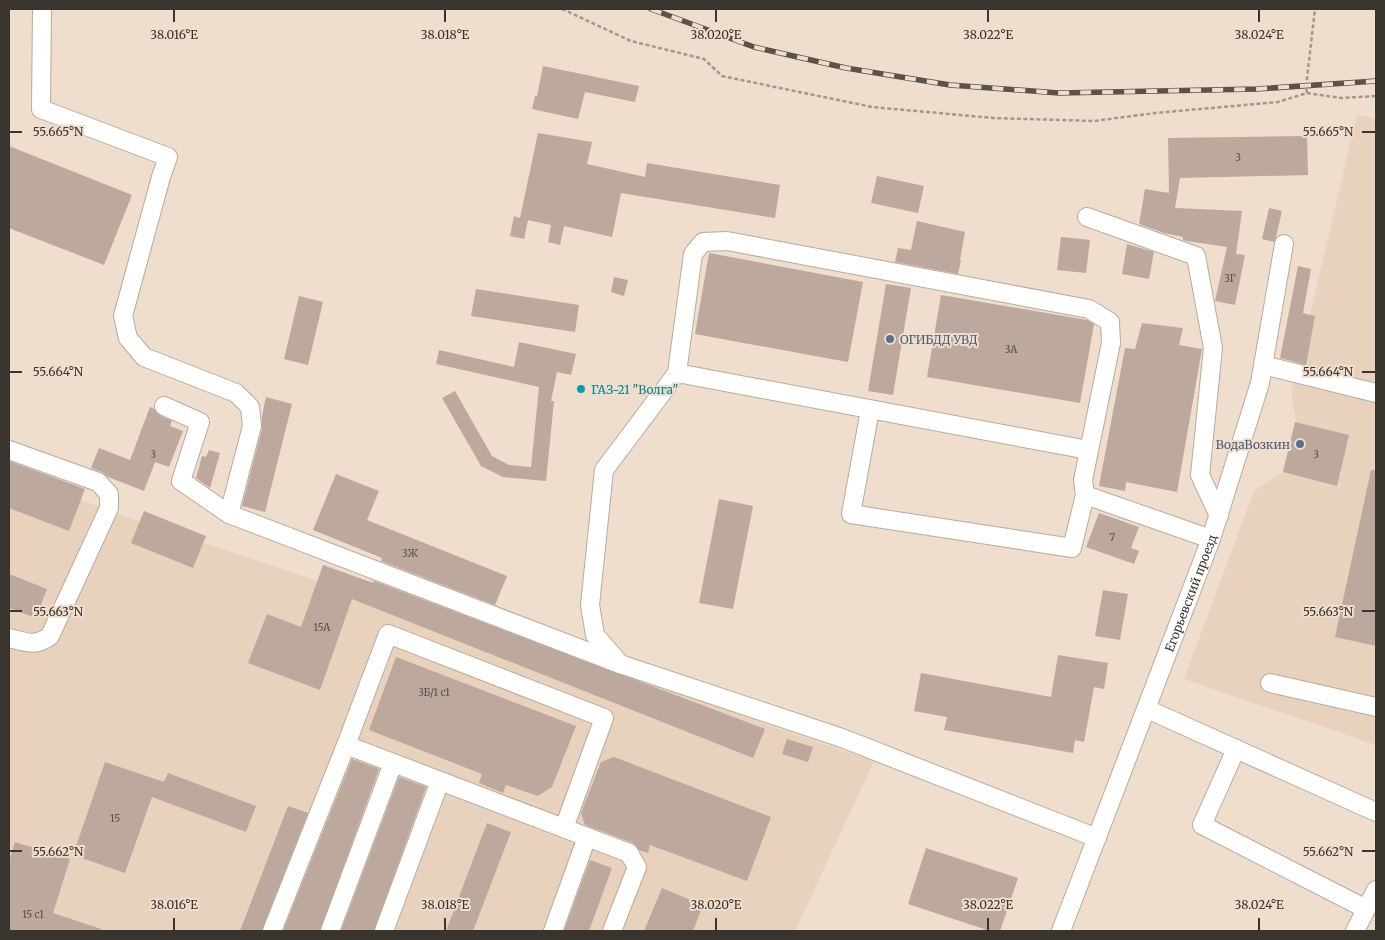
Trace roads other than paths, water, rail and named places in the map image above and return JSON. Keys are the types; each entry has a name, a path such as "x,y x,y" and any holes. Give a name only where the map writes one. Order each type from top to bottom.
{"street":[{"path":"42,9 41,109 168,157 123,316 128,338 144,357 236,393 250,407 252,426 229,514"},
{"path":"1087,217 1196,256 1213,348 1200,475 1218,516"},
{"path":"620,664 596,635 590,605 604,470 677,373 693,254 703,242 727,241 1079,307 1089,309 1110,322 1111,343 1082,480 1085,495 1072,548 851,514 870,410"},
{"name":"Егорьевский проезд","path":"1061,931 1212,540 1260,383 1284,244"},
{"path":"1263,365 1376,392"},
{"path":"677,373 1088,450"},
{"path":"164,406 200,422 181,481 229,514 620,664 653,668 842,738 1097,838"},
{"path":"9,450 98,482 109,494 109,508 50,636 42,642 31,644 9,638"},
{"path":"1085,495 1212,540"},
{"path":"272,931 388,634 604,718 564,828"},
{"path":"1270,683 1376,707"},
{"path":"1147,709 1376,812"},
{"path":"346,745 629,853 637,867 612,931"},
{"path":"1236,749 1202,825 1366,909"},
{"path":"330,931 393,763"},
{"path":"384,931 440,781"},
{"path":"553,931 587,837"},
{"path":"1354,931 1376,890"}],"railway":[{"path":"651,9 754,47 846,68 950,85 1059,93 1257,89 1376,81"}],"place":[{"name":"ОГИБДД УВД","path":"890,339"},
{"name":"ГАЗ-21 \"Волга\"","path":"581,389"},
{"name":"ВодаВозкин","path":"1300,444"}]}
